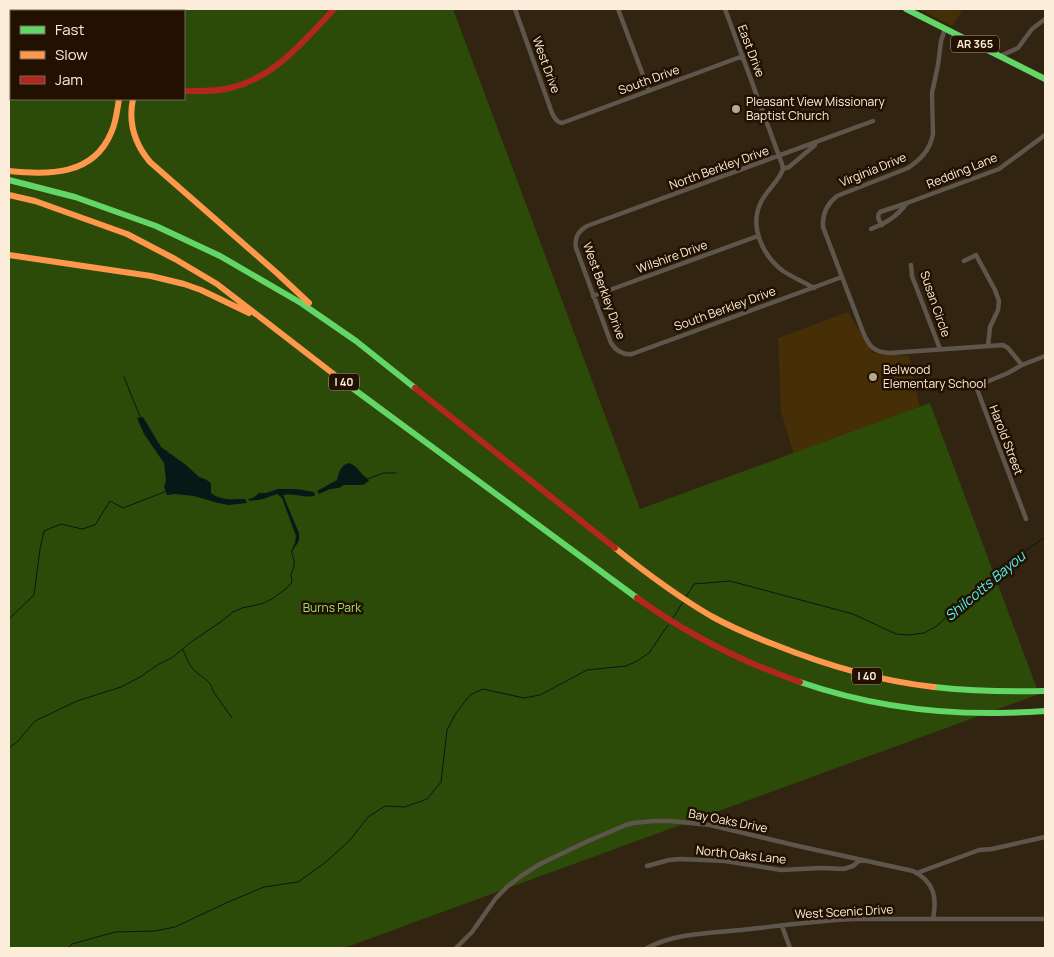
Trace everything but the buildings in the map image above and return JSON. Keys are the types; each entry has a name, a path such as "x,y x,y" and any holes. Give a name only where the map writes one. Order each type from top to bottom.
{"main road":[{"path":"185,91 202,92 229,88 255,79 268,72 292,53 334,9"},
{"name":"AR 365","path":"906,9 915,11 945,29 1045,79"},
{"path":"9,171 27,173 58,172 77,168 92,159 102,149 110,136 119,100"},
{"path":"133,100 130,114 132,131 137,143 150,162 278,274 323,318"},
{"name":"I 40","path":"9,180 75,197 176,234 247,271 323,318 356,341 620,553 670,590 718,620 778,647 827,665 908,685 1002,693 1045,692"},
{"name":"I 40","path":"9,195 36,201 128,234 217,284 377,407 656,612 724,651 775,674 809,685 887,705 963,714 1045,711"},
{"path":"9,255 171,280 200,290 263,320"}],"street":[{"name":"West Drive","path":"516,9 552,113 558,122 562,123"},
{"path":"618,9 649,91"},
{"name":"East Drive","path":"725,9 783,169"},
{"path":"1010,61 1032,29 1045,19"},
{"name":"Virginia Drive","path":"945,29 941,41 932,94 933,134 926,152 917,163 908,168 837,196 826,208 823,227 869,345 883,352 1004,346 1008,348 1022,365"},
{"path":"1000,56 1018,48"},
{"name":"South Drive","path":"562,123 743,56"},
{"name":"North Berkley Drive","path":"576,239 579,233 587,226 873,121"},
{"name":"Redding Lane","path":"882,225 878,220 878,213 999,169 1045,135"},
{"path":"814,288 775,264 767,254 758,236 756,219 760,203 781,175 783,169 789,167 822,140"},
{"name":"Redding Lane","path":"871,229 892,220 907,203"},
{"name":"Wilshire Drive","path":"593,296 758,236"},
{"name":"West Berkley Drive","path":"576,239 576,248 593,296 611,343 616,350"},
{"path":"964,261 976,255 998,297 998,308 988,334 988,346"},
{"name":"Susan Circle","path":"911,265 912,276 940,349"},
{"name":"South Berkley Drive","path":"616,350 624,354 632,354 842,277"},
{"path":"1022,365 1045,356"},
{"name":"Harold Street","path":"1022,365 979,385 977,389 1026,519"},
{"name":"Bay Oaks Drive","path":"456,948 472,932 499,895 525,873 586,842 633,823 670,821 710,825 917,873"},
{"path":"933,919 935,905 933,892 928,883 917,873 979,850 992,849 1045,837"},
{"name":"North Oaks Lane","path":"647,866 669,860 689,860 725,861 781,870 844,869 853,866 860,860"},
{"name":"West Scenic Drive","path":"648,948 662,942 691,935 818,921 852,919 1045,919"},
{"path":"782,926 790,948"}],"shaded area":[{"path":"921,9 963,9 952,26"},
{"path":"848,312 873,353 909,356 922,419 795,458 781,411 778,338"},
{"path":"143,417 161,447 199,477 211,483 211,493 223,498 245,499 247,503 229,505 194,496 167,495 164,487 166,480 164,463 144,434 137,418"},
{"path":"349,463 355,466 369,481 363,485 344,485 319,494 317,491 337,480 342,467"},
{"path":"278,489 297,489 314,492 315,496 283,495 299,533 298,541 292,552 295,562 294,567 291,551 296,536 282,498 277,494 263,499 250,501 248,499 253,498 259,493"}],"green space":[{"name":"Burns Park","path":"9,9 453,9 640,509 930,403 1039,694 344,948 9,948"}],"waterway":[{"path":"124,377 141,419"},
{"path":"368,479 383,473 396,473"},
{"path":"9,619 34,595 44,531 61,524 82,529 95,525 110,501 123,508 167,491"},
{"name":"Shilcotts Bayou","path":"686,597 694,584 730,581 853,614 896,634 924,633 937,626 965,599 1015,558 1045,537"},
{"path":"9,748 17,742 35,721 77,701 121,687 173,657 233,612 272,599 292,582 291,574 294,567"},
{"path":"673,618 683,602"},
{"path":"68,948 72,944 115,932 155,931 175,927 264,887 298,882 326,862 350,840 368,817 385,806 405,807 427,799 441,782 447,730 456,713 470,695 483,689 524,698 540,695 587,670 626,666 649,653 668,625"},
{"path":"183,650 191,666 210,684 232,718"}],"traffic: fast":[{"path":"906,9 1045,79"},
{"path":"9,180 75,197 156,226 220,256 301,303 356,341 415,388"},
{"path":"340,379 637,598"},
{"path":"800,682 873,702 948,712 1010,713 1045,711"},
{"path":"934,687 989,691 1045,691"}],"traffic: slow":[{"path":"9,171 39,173 68,170 93,158 103,147 111,133 119,100"},
{"path":"133,100 131,116 136,140 150,162 309,303"},
{"path":"9,195 35,201 127,234 175,259 217,284 340,379"},
{"path":"9,255 151,276 201,290 249,313"},
{"path":"615,548 686,600 711,616 749,635 812,659 852,671 893,681 934,687"}],"traffic: jam":[{"path":"185,91 224,89 246,83 261,76 275,67 300,45 334,9"},
{"path":"415,388 615,548"},
{"path":"637,598 675,624 716,646 757,666 800,682"}],"place":[{"name":"Pleasant View Missionary Baptist Church","path":"736,109"},
{"name":"Belwood Elementary School","path":"873,377"}]}
